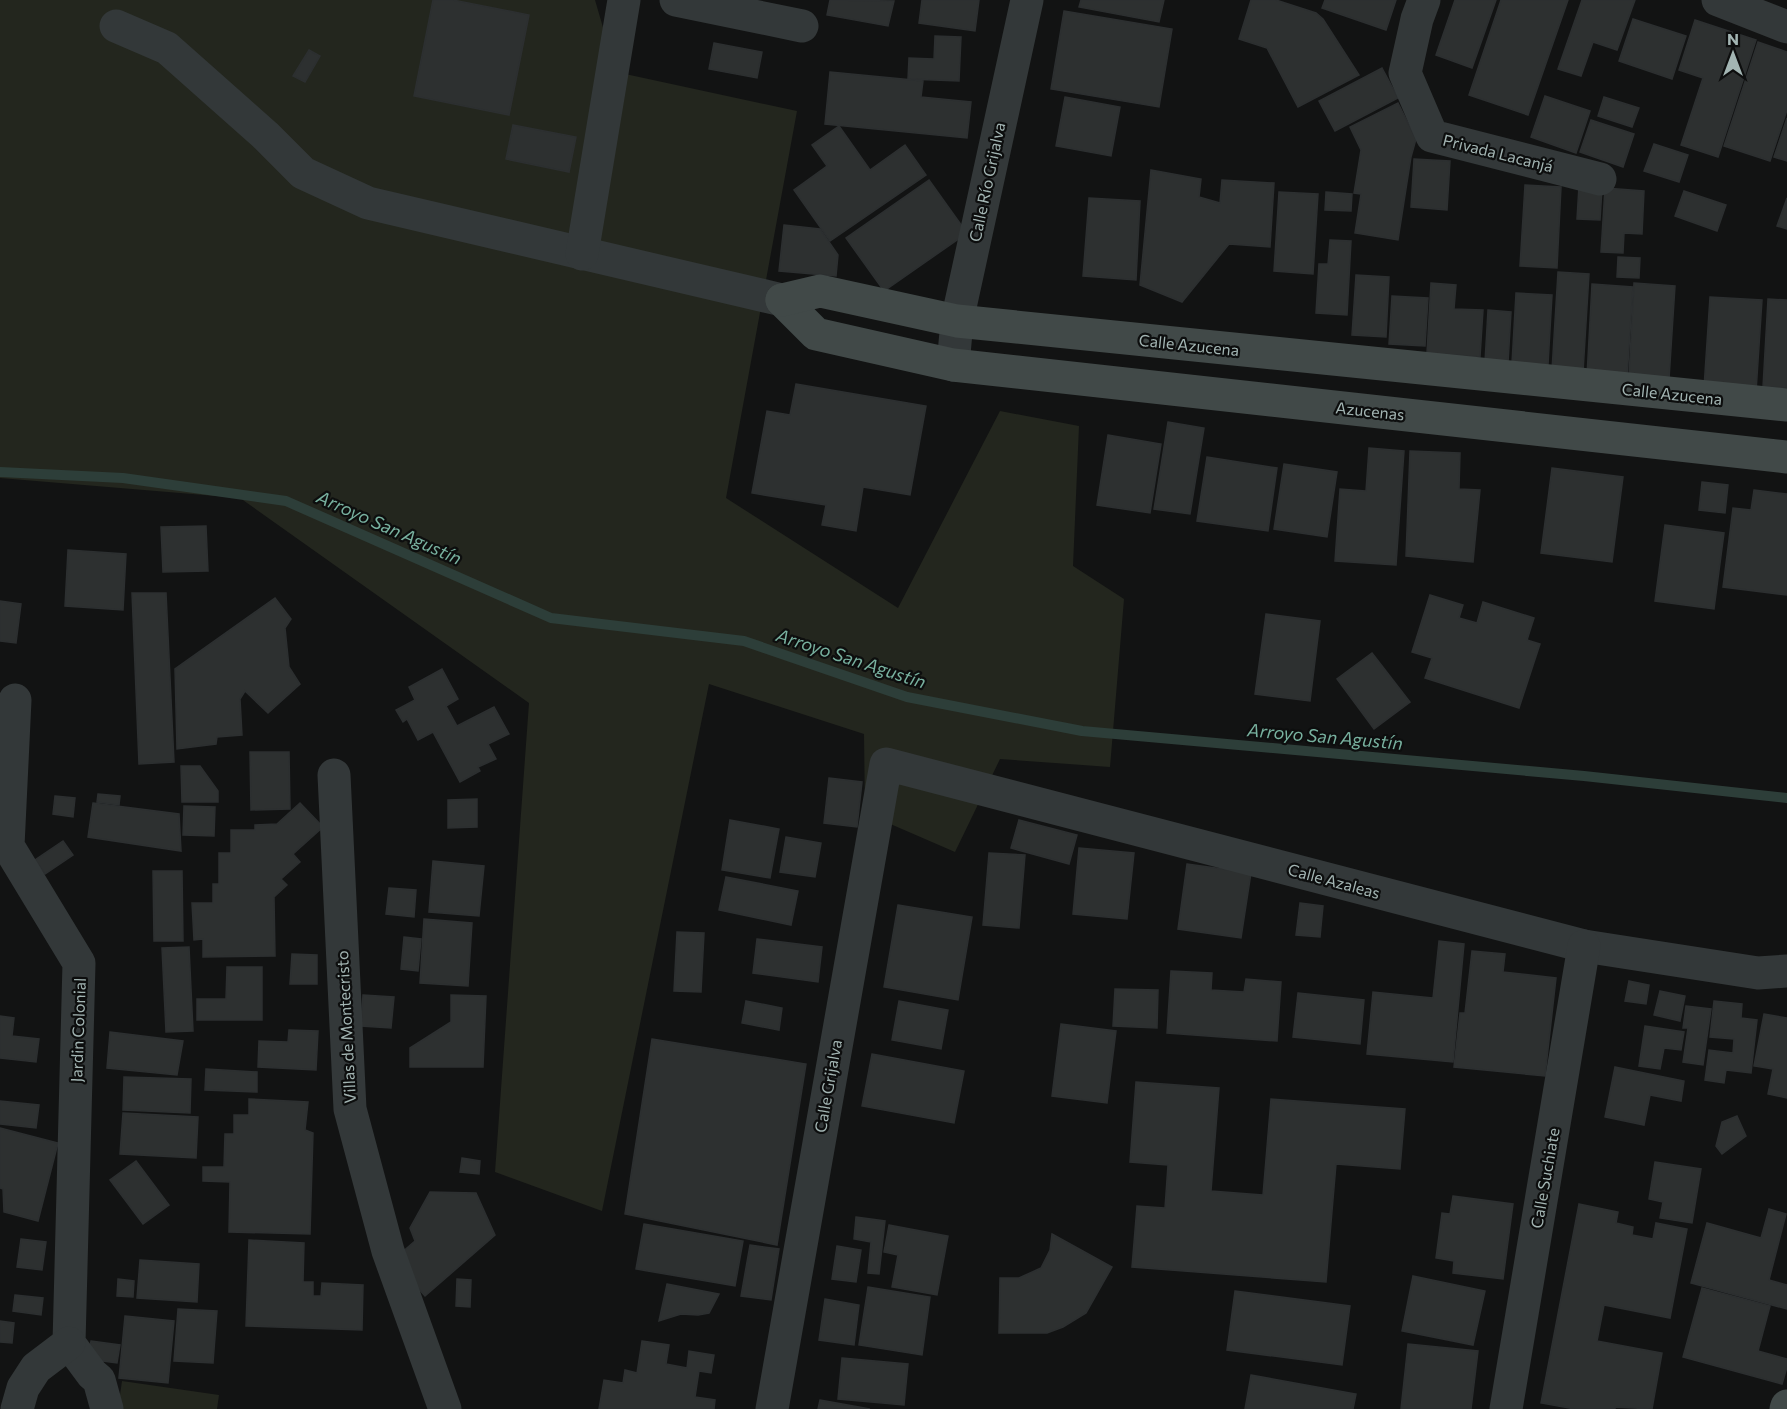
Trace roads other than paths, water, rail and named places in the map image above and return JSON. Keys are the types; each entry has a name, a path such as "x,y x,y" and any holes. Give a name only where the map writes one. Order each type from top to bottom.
{"street":[{"path":"582,254 624,0"},
{"path":"676,0 802,26"},
{"name":"Calle Río Grijalva","path":"954,365 957,321 1027,0"},
{"name":"Privada Lacanjá","path":"1424,0 1417,19 1405,73 1432,136 1600,179"},
{"path":"1718,0 1787,27"},
{"path":"116,26 167,48 265,135 303,173 368,203 782,300 816,334 954,365"},
{"name":"Calle Azucena","path":"782,300 820,291 957,321 1787,405"},
{"name":"Azucenas","path":"954,365 1787,457"},
{"name":"Jardin Colonial","path":"15,700 8,846 80,963 69,1343"},
{"name":"Calle Azaleas","path":"886,764 1584,946 1758,973 1787,971"},
{"name":"Calle Grijalva","path":"772,1409 886,764"},
{"name":"Villas de Montecristo","path":"334,774 350,1109 388,1251 445,1409"},
{"name":"Calle Suchiate","path":"1506,1409 1584,946"},
{"path":"17,1409 23,1388 36,1368 69,1343 99,1380 107,1409"}],"waterway":[{"name":"Arroyo San Agustín","path":"0,472 123,478 286,501 551,618 744,641 907,697 1082,731 1584,776 1787,798"}]}
